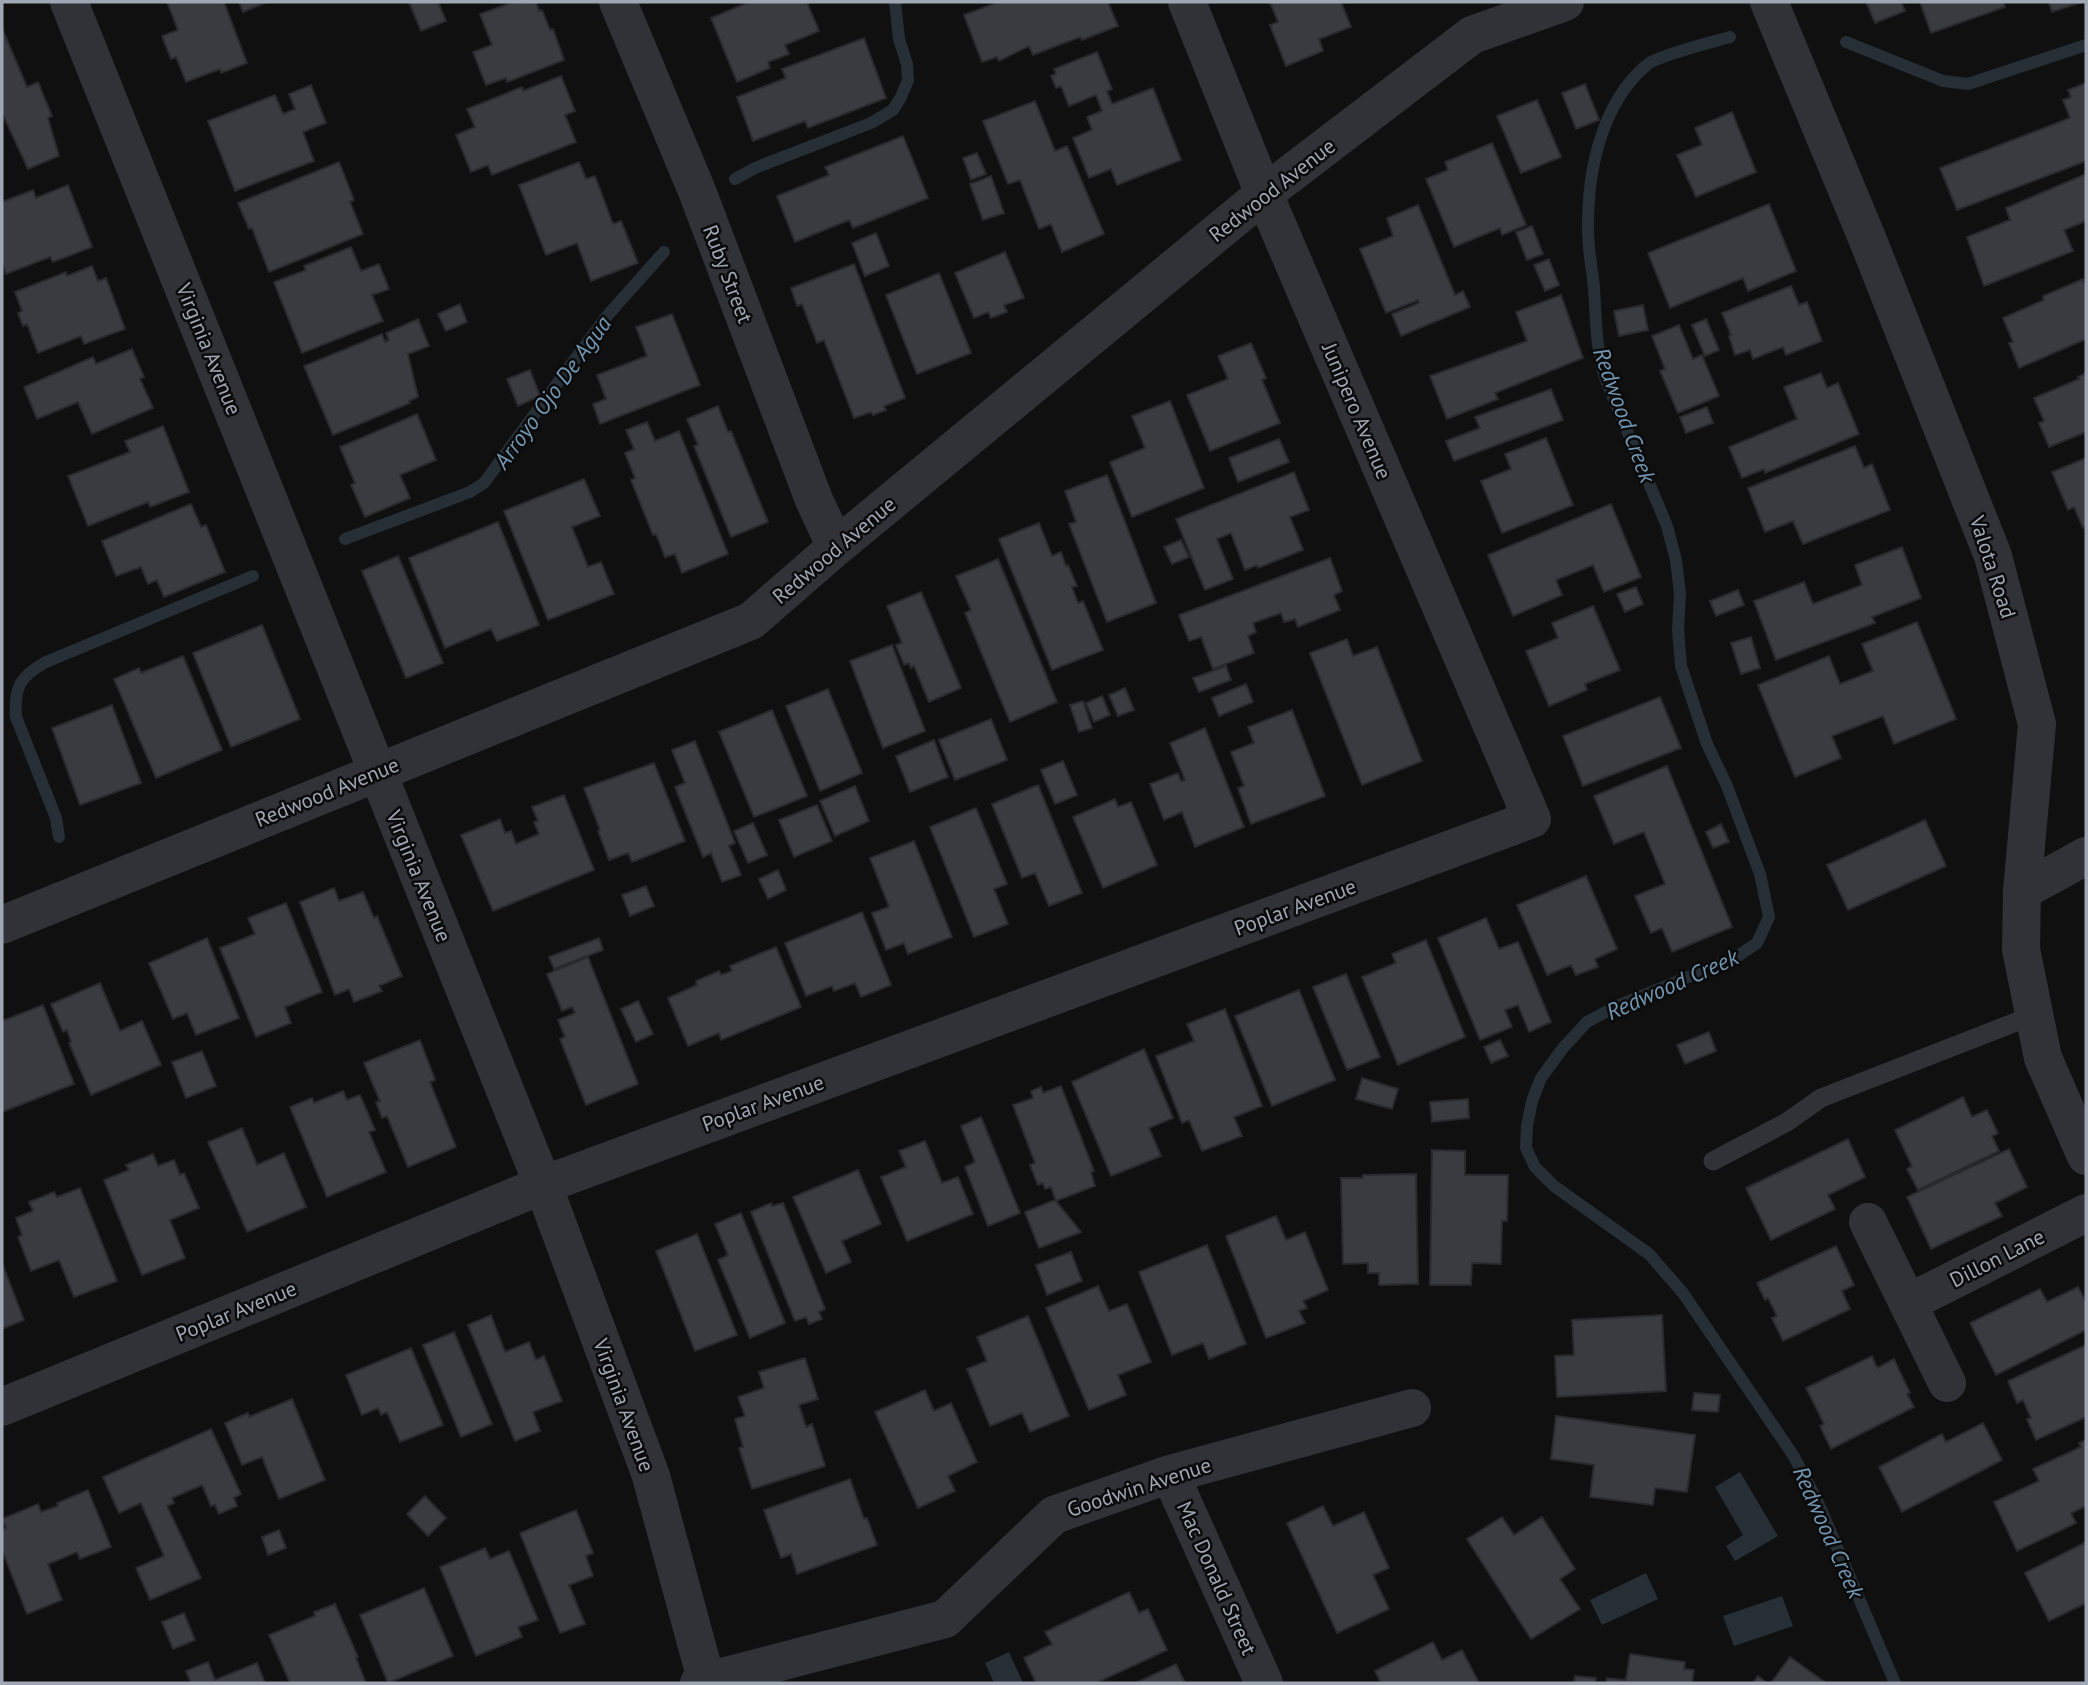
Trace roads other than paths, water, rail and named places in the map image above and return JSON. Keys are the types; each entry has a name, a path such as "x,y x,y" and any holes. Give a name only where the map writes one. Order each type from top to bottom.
{"street":[{"name":"Virginia Avenue","path":"69,2 543,1185 651,1476 704,1683"},
{"name":"Ruby Street","path":"618,2 697,191 814,500 836,547"},
{"name":"Junipero Avenue","path":"1187,2 1264,194 1532,819"},
{"name":"Redwood Avenue","path":"2,925 751,621 836,547 1264,194 1472,36 1565,2"},
{"name":"Valota Road","path":"1769,2 1862,226 1993,556 2037,724 2022,891 2021,949 2043,1058 2086,1156"},
{"name":"Poplar Avenue","path":"2,1407 543,1185 1532,819"},
{"path":"2022,891 2086,856"},
{"name":"Dillon Lane","path":"1908,1303 2086,1213"},
{"path":"1868,1222 1947,1383"},
{"name":"Goodwin Avenue","path":"704,1683 945,1619 1054,1515 1170,1474 1412,1408"},
{"name":"Mac Donald Street","path":"1170,1474 1264,1683"}],"lane":[{"path":"1713,1161 1787,1122 1821,1098 2034,1015"}],"waterway":[{"name":"Arroyo Ojo De Agua","path":"735,179 755,168 871,123 893,110 908,80 907,64 899,39 895,2"},
{"name":"Redwood Creek","path":"1730,37 1654,60 1633,79 1620,96 1609,116 1595,158 1589,203 1588,240 1598,345 1605,378 1667,526 1676,560 1680,594 1678,630 1681,666 1707,744 1727,786 1760,874 1769,917 1757,943 1735,958 1617,1006 1587,1022 1541,1078 1532,1101 1526,1148 1535,1167 1554,1186 1649,1254 1683,1293 1793,1455 1817,1500 1895,1683"},
{"name":"Redwood Creek","path":"1846,42 1943,81 1968,84 2086,45"},
{"name":"Arroyo Ojo De Agua","path":"345,539 470,492 484,483 606,317 664,252"},
{"name":"Arroyo Ojo De Agua","path":"59,837 56,818 16,717 16,698 20,684 30,672 46,662 253,576"}]}
